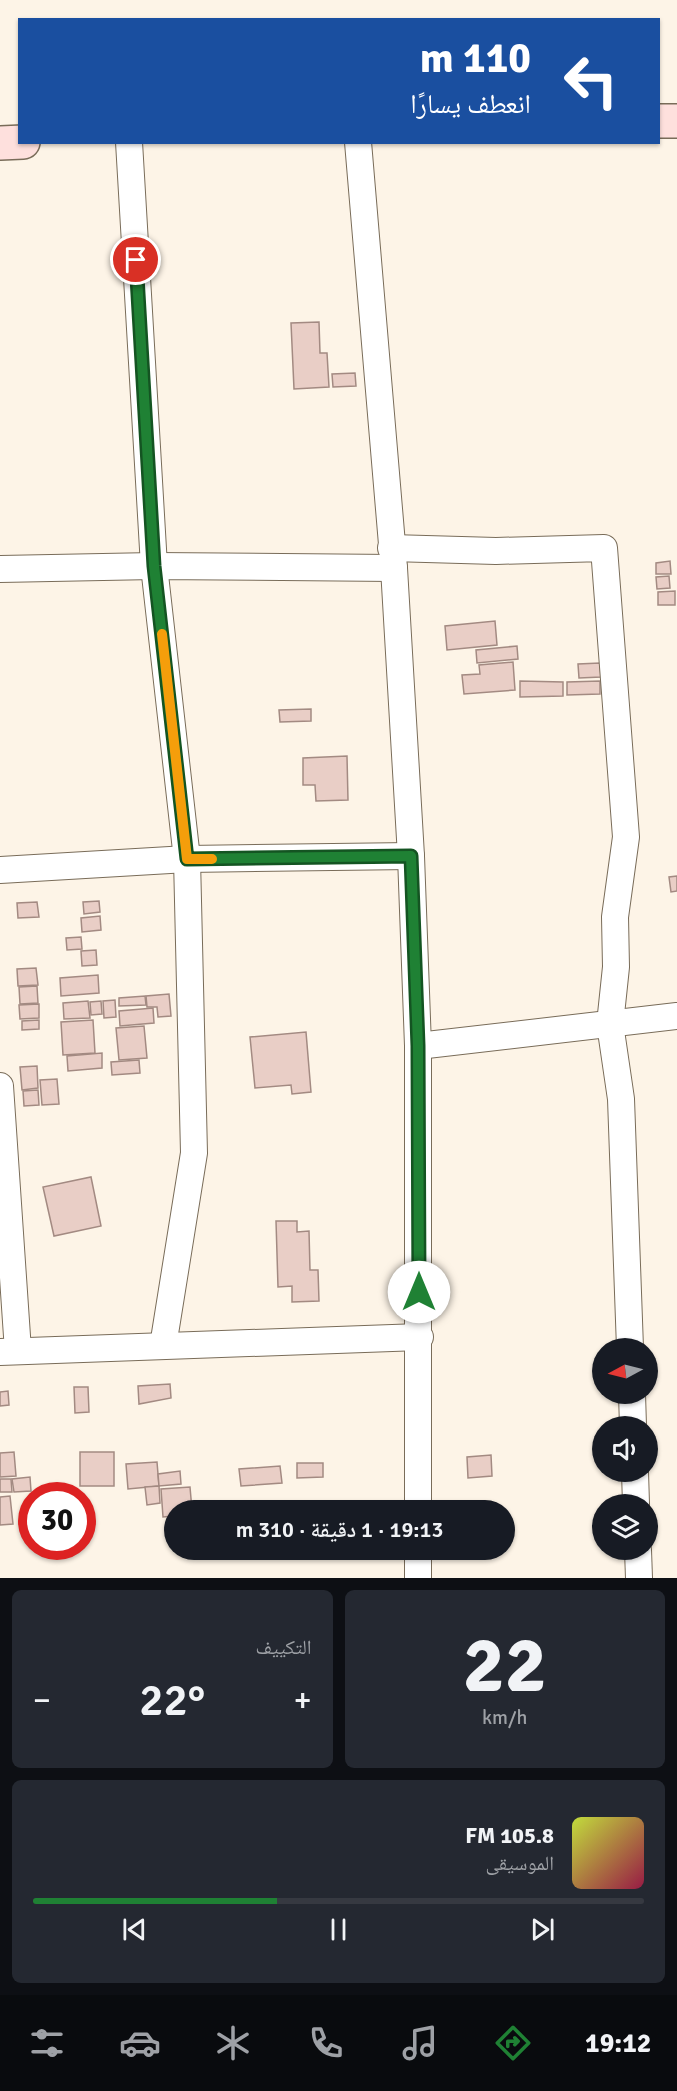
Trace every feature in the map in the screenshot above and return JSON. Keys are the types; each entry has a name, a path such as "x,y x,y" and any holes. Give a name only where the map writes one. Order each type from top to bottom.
{"street":[{"path":"660,121 677,121"},
{"path":"0,143 18,142"},
{"path":"129,144 154,566 187,859 194,1153 163,1346"},
{"path":"358,144 392,558 411,856 418,1046 420,1337 418,1500"},
{"path":"0,569 392,558 496,551 604,548 626,837 615,917 616,967 610,1024 621,1099 630,1338"},
{"path":"0,870 187,859 411,856"},
{"path":"418,1046 677,1016"},
{"path":"0,1086 9,1351 420,1337"},
{"path":"418,1560 418,1578"},
{"path":"638,1560 639,1578"}],"building":[{"path":"319,322 320,353 327,353 329,387 294,389 291,323"},
{"path":"355,373 356,386 333,387 332,374"},
{"path":"670,561 671,574 656,574 656,563"},
{"path":"669,576 670,588 657,589 656,577"},
{"path":"675,591 675,605 658,605 658,592"},
{"path":"495,621 497,645 447,650 445,626"},
{"path":"517,646 518,659 477,663 476,650"},
{"path":"513,662 515,690 464,694 462,675 480,674 479,665"},
{"path":"600,663 601,677 579,678 578,664"},
{"path":"520,681 563,682 563,696 520,697"},
{"path":"600,681 600,694 567,695 567,682"},
{"path":"311,709 311,721 280,722 279,710"},
{"path":"347,756 348,800 316,801 315,785 303,785 303,758"},
{"path":"677,876 677,891 671,892 669,877"},
{"path":"99,901 100,912 84,914 83,902"},
{"path":"37,902 39,917 18,918 17,903"},
{"path":"100,916 101,930 82,932 81,918"},
{"path":"81,937 82,949 67,950 66,938"},
{"path":"96,950 97,965 82,966 81,951"},
{"path":"36,968 38,985 18,986 17,969"},
{"path":"98,975 99,993 61,996 60,978"},
{"path":"37,986 38,1003 20,1004 19,987"},
{"path":"169,994 171,1016 158,1017 157,1007 147,1007 146,996"},
{"path":"145,996 146,1005 119,1006 119,998"},
{"path":"115,1000 116,1017 104,1018 103,1001"},
{"path":"88,1001 90,1018 64,1019 63,1003"},
{"path":"101,1001 102,1014 91,1015 90,1002"},
{"path":"39,1004 39,1018 20,1019 19,1005"},
{"path":"153,1008 154,1023 120,1026 119,1011"},
{"path":"39,1020 39,1029 22,1030 22,1021"},
{"path":"93,1020 95,1053 63,1055 61,1022"},
{"path":"144,1026 147,1058 119,1060 116,1028"},
{"path":"306,1032 311,1092 292,1094 291,1085 255,1088 250,1037"},
{"path":"102,1053 102,1068 68,1071 67,1056"},
{"path":"139,1060 140,1073 112,1075 111,1062"},
{"path":"37,1066 38,1088 22,1090 20,1067"},
{"path":"57,1079 59,1104 42,1105 40,1080"},
{"path":"38,1090 39,1105 24,1106 23,1091"},
{"path":"91,1177 101,1226 54,1236 43,1187"},
{"path":"276,1221 297,1221 297,1232 309,1231 310,1270 318,1270 319,1301 292,1302 292,1286 278,1287"},
{"path":"170,1384 171,1398 139,1404 138,1386"},
{"path":"74,1387 88,1387 89,1412 75,1413"},
{"path":"8,1391 9,1405 0,1406 0,1392"},
{"path":"14,1452 16,1476 0,1477 0,1453"},
{"path":"80,1452 114,1452 114,1486 96,1486 96,1482 80,1482"},
{"path":"491,1455 492,1476 468,1478 467,1457"},
{"path":"157,1462 159,1486 128,1489 126,1464"},
{"path":"297,1463 323,1463 323,1477 297,1478"},
{"path":"280,1466 282,1483 241,1486 239,1469"},
{"path":"180,1471 181,1484 159,1486 158,1474"},
{"path":"30,1477 30,1482 18,1482 18,1492 14,1492 12,1479"},
{"path":"0,1479 11,1479 12,1492 0,1492"},
{"path":"159,1486 160,1503 147,1505 145,1487"},
{"path":"190,1487 191,1500 164,1500 163,1517 161,1489"},
{"path":"10,1496 13,1524 0,1525 0,1497"}],"slow traffic":[{"path":"162,634 187,859 212,859"}],"route":[{"path":"136,260 154,566 187,859 411,856 418,1046 419,1292"}]}
